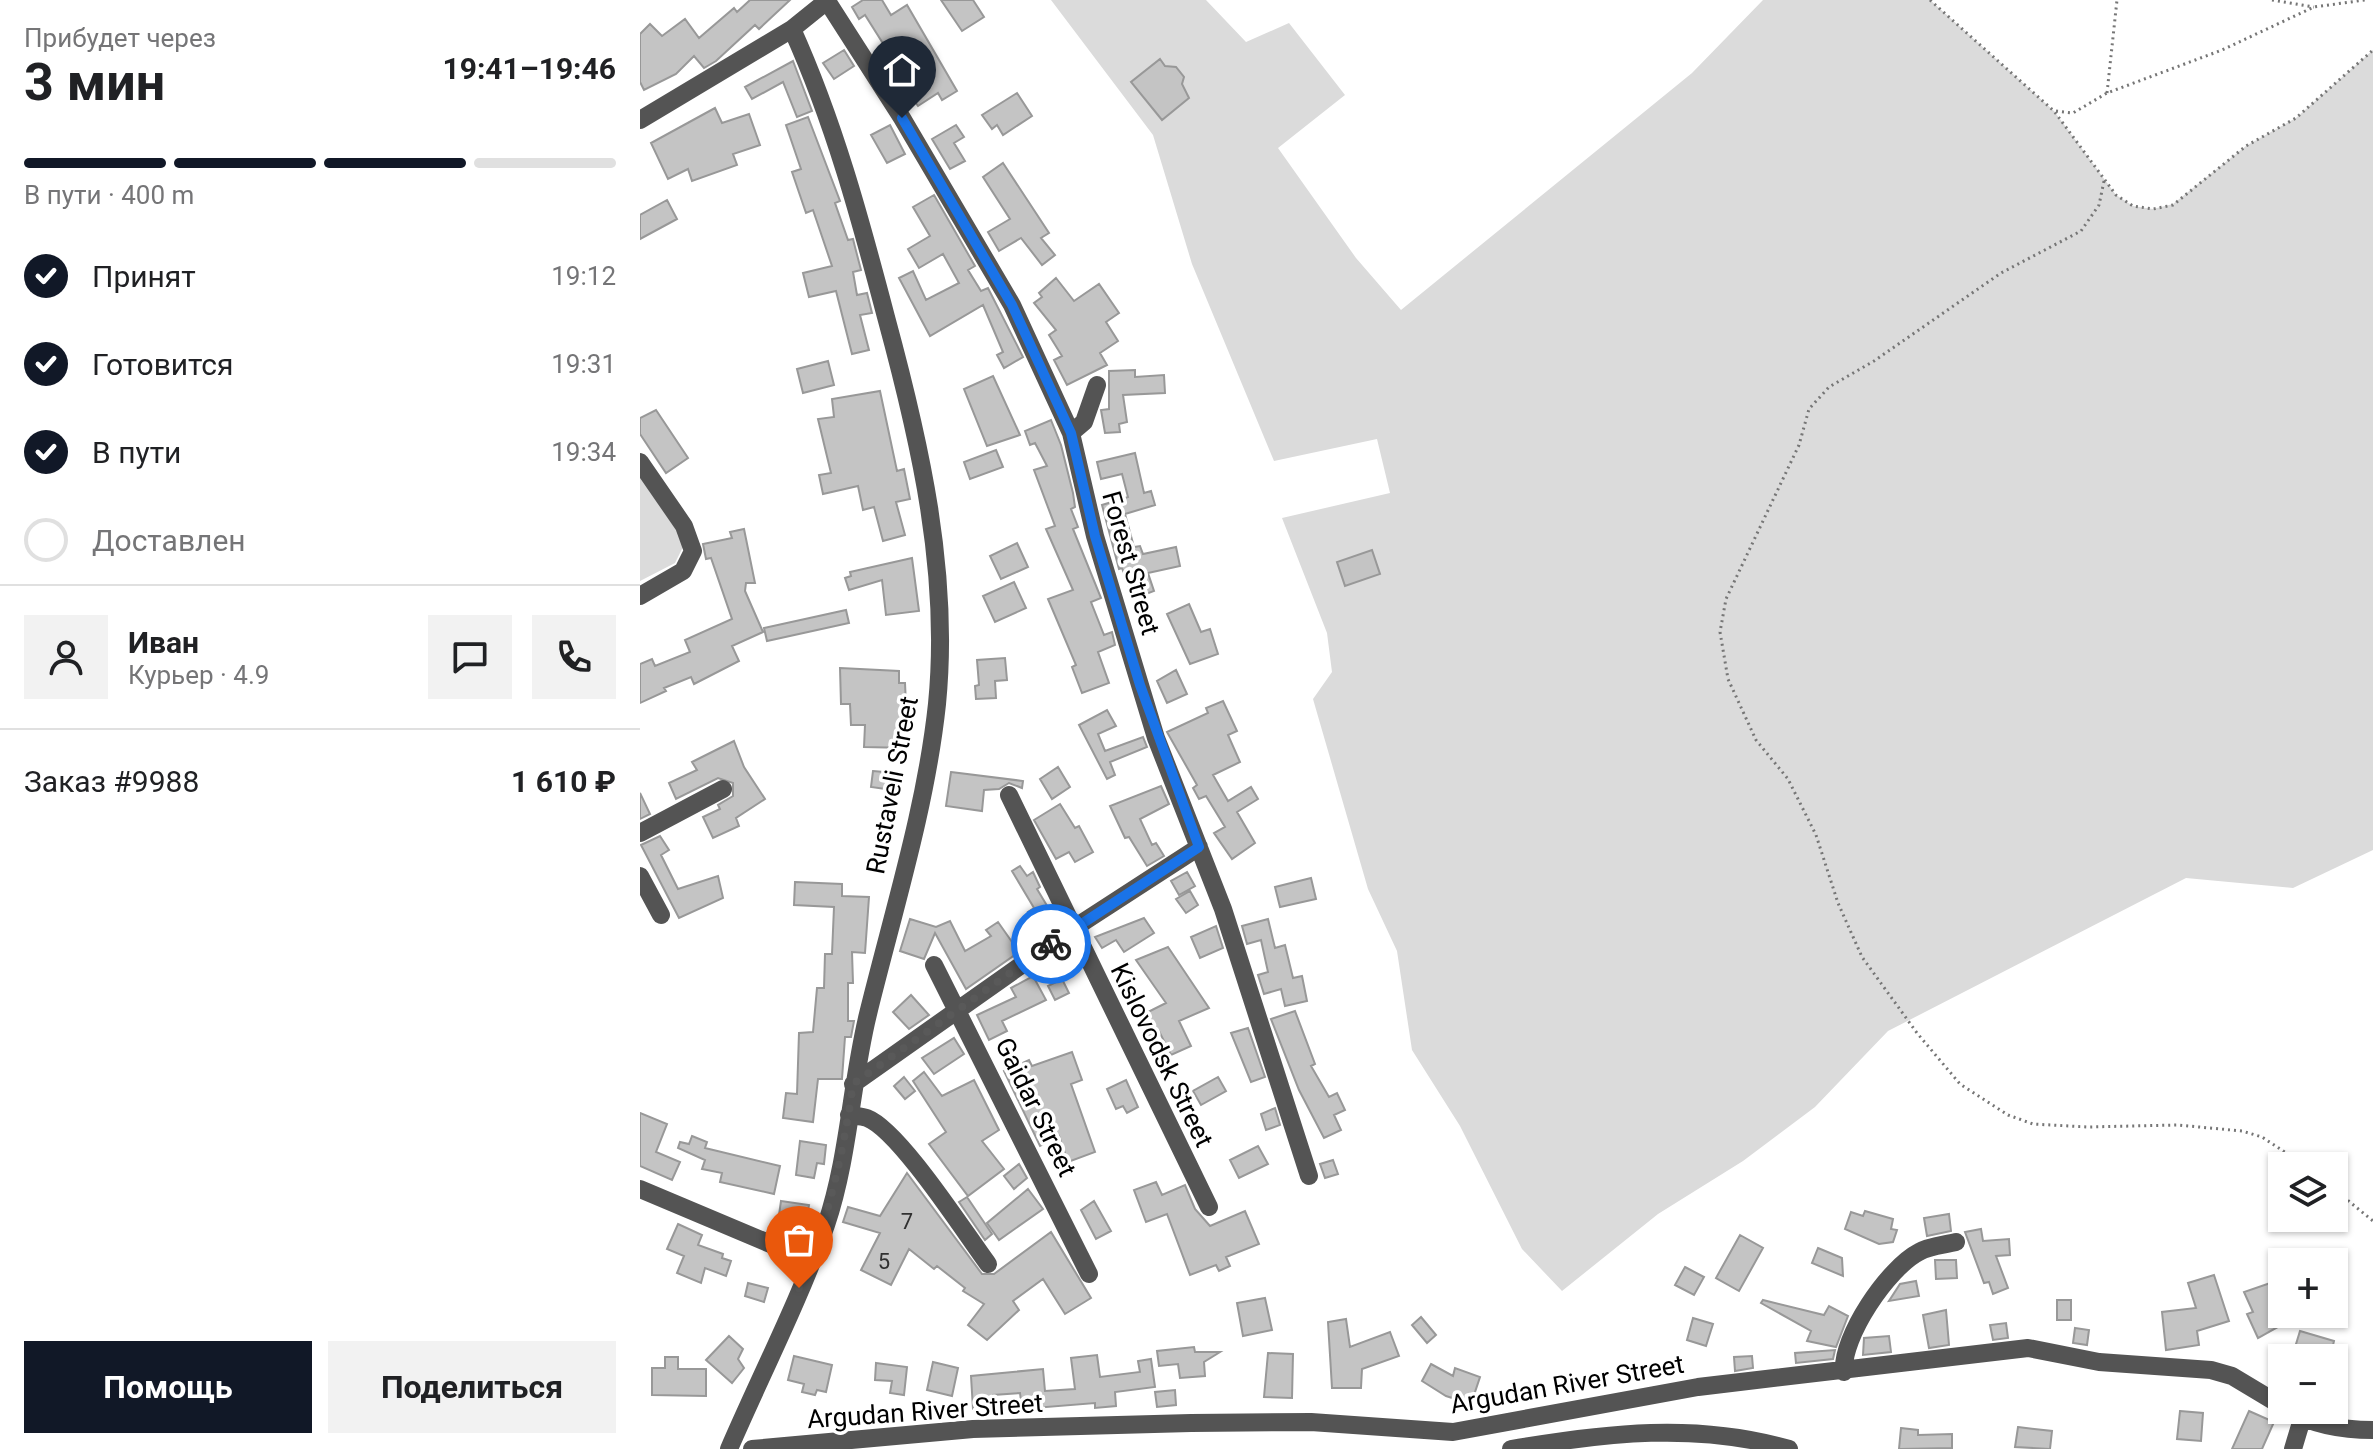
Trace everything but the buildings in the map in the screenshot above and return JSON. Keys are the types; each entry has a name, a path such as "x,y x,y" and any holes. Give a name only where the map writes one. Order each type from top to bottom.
{"street":[{"path":"640,120 792,29 828,0"},
{"name":"Forest Street","path":"828,0 902,118 1012,305 1071,433 1095,536 1151,723 1223,909 1309,1176"},
{"name":"Rustaveli Street","path":"729,1449 827,1222 853,1084 926,774 937,702 939,610 932,530 911,406 860,213 825,105 792,29"},
{"path":"1071,433 1084,422 1097,385"},
{"path":"640,462 684,526 693,551 683,571 640,596"},
{"path":"640,833 723,789"},
{"name":"Kislovodsk Street","path":"1009,795 1071,930 1209,1207"},
{"path":"853,1084 958,1007 1199,847"},
{"path":"640,876 661,915"},
{"name":"Gaidar Street","path":"934,965 958,1007 1089,1274"},
{"path":"849,1115 867,1117 889,1133 951,1210 988,1264"},
{"path":"640,1189 811,1261"},
{"path":"1844,1372 1846,1349 1877,1294 1895,1271 1920,1251 1956,1242"},
{"name":"Argudan River Street","path":"752,1449 973,1429 1219,1422 1311,1422 1455,1440 1698,1387 2028,1348 2099,1362 2211,1370 2232,1376 2268,1398"},
{"path":"2293,1449 2294,1424"},
{"path":"2324,1424 2338,1429 2373,1430"},
{"path":"1511,1449 1665,1431 1737,1436 1789,1449"}],"path":[{"path":"1930,0 2054,111 2116,195 2133,206 2153,209 2173,205 2246,146 2296,118 2373,50"},
{"path":"2107,93 2117,0"},
{"path":"2272,0 2314,7"},
{"path":"2054,111 2073,113 2107,93 2222,50 2314,7 2365,0"},
{"path":"2104,181 2099,205 2081,231 2001,273 1874,361 1829,387 1809,409 1799,445 1726,599 1720,632 1728,679 1756,740 1788,779 1816,835 1838,903 1862,957 1938,1062 1960,1084 2008,1115 2033,1124 2087,1127 2178,1125 2242,1131 2285,1152"},
{"path":"2348,1200 2373,1221"}],"shaded area":[{"path":"1051,0 1206,0 1246,42 1289,23 1345,95 1278,148 1356,258 1401,310 1692,73 1763,0 1930,0 2054,111 2116,195 2133,206 2153,209 2173,204 2246,146 2296,118 2373,50 2373,850 2293,888 2186,878 1888,1031 1815,1107 1743,1161 1658,1214 1562,1291 1522,1249 1460,1126 1412,1050 1397,951 1368,889 1313,699 1332,672 1327,633 1282,518 1390,493 1377,439 1274,461 1192,264 1153,135"},
{"path":"640,477 685,543 675,563 640,581"}],"way so far":[{"path":"799,1288 827,1222 842,1160 853,1084 1051,944"}],"route":[{"path":"902,118 1012,305 1071,433 1095,536 1156,738 1199,847 1051,944"}]}
